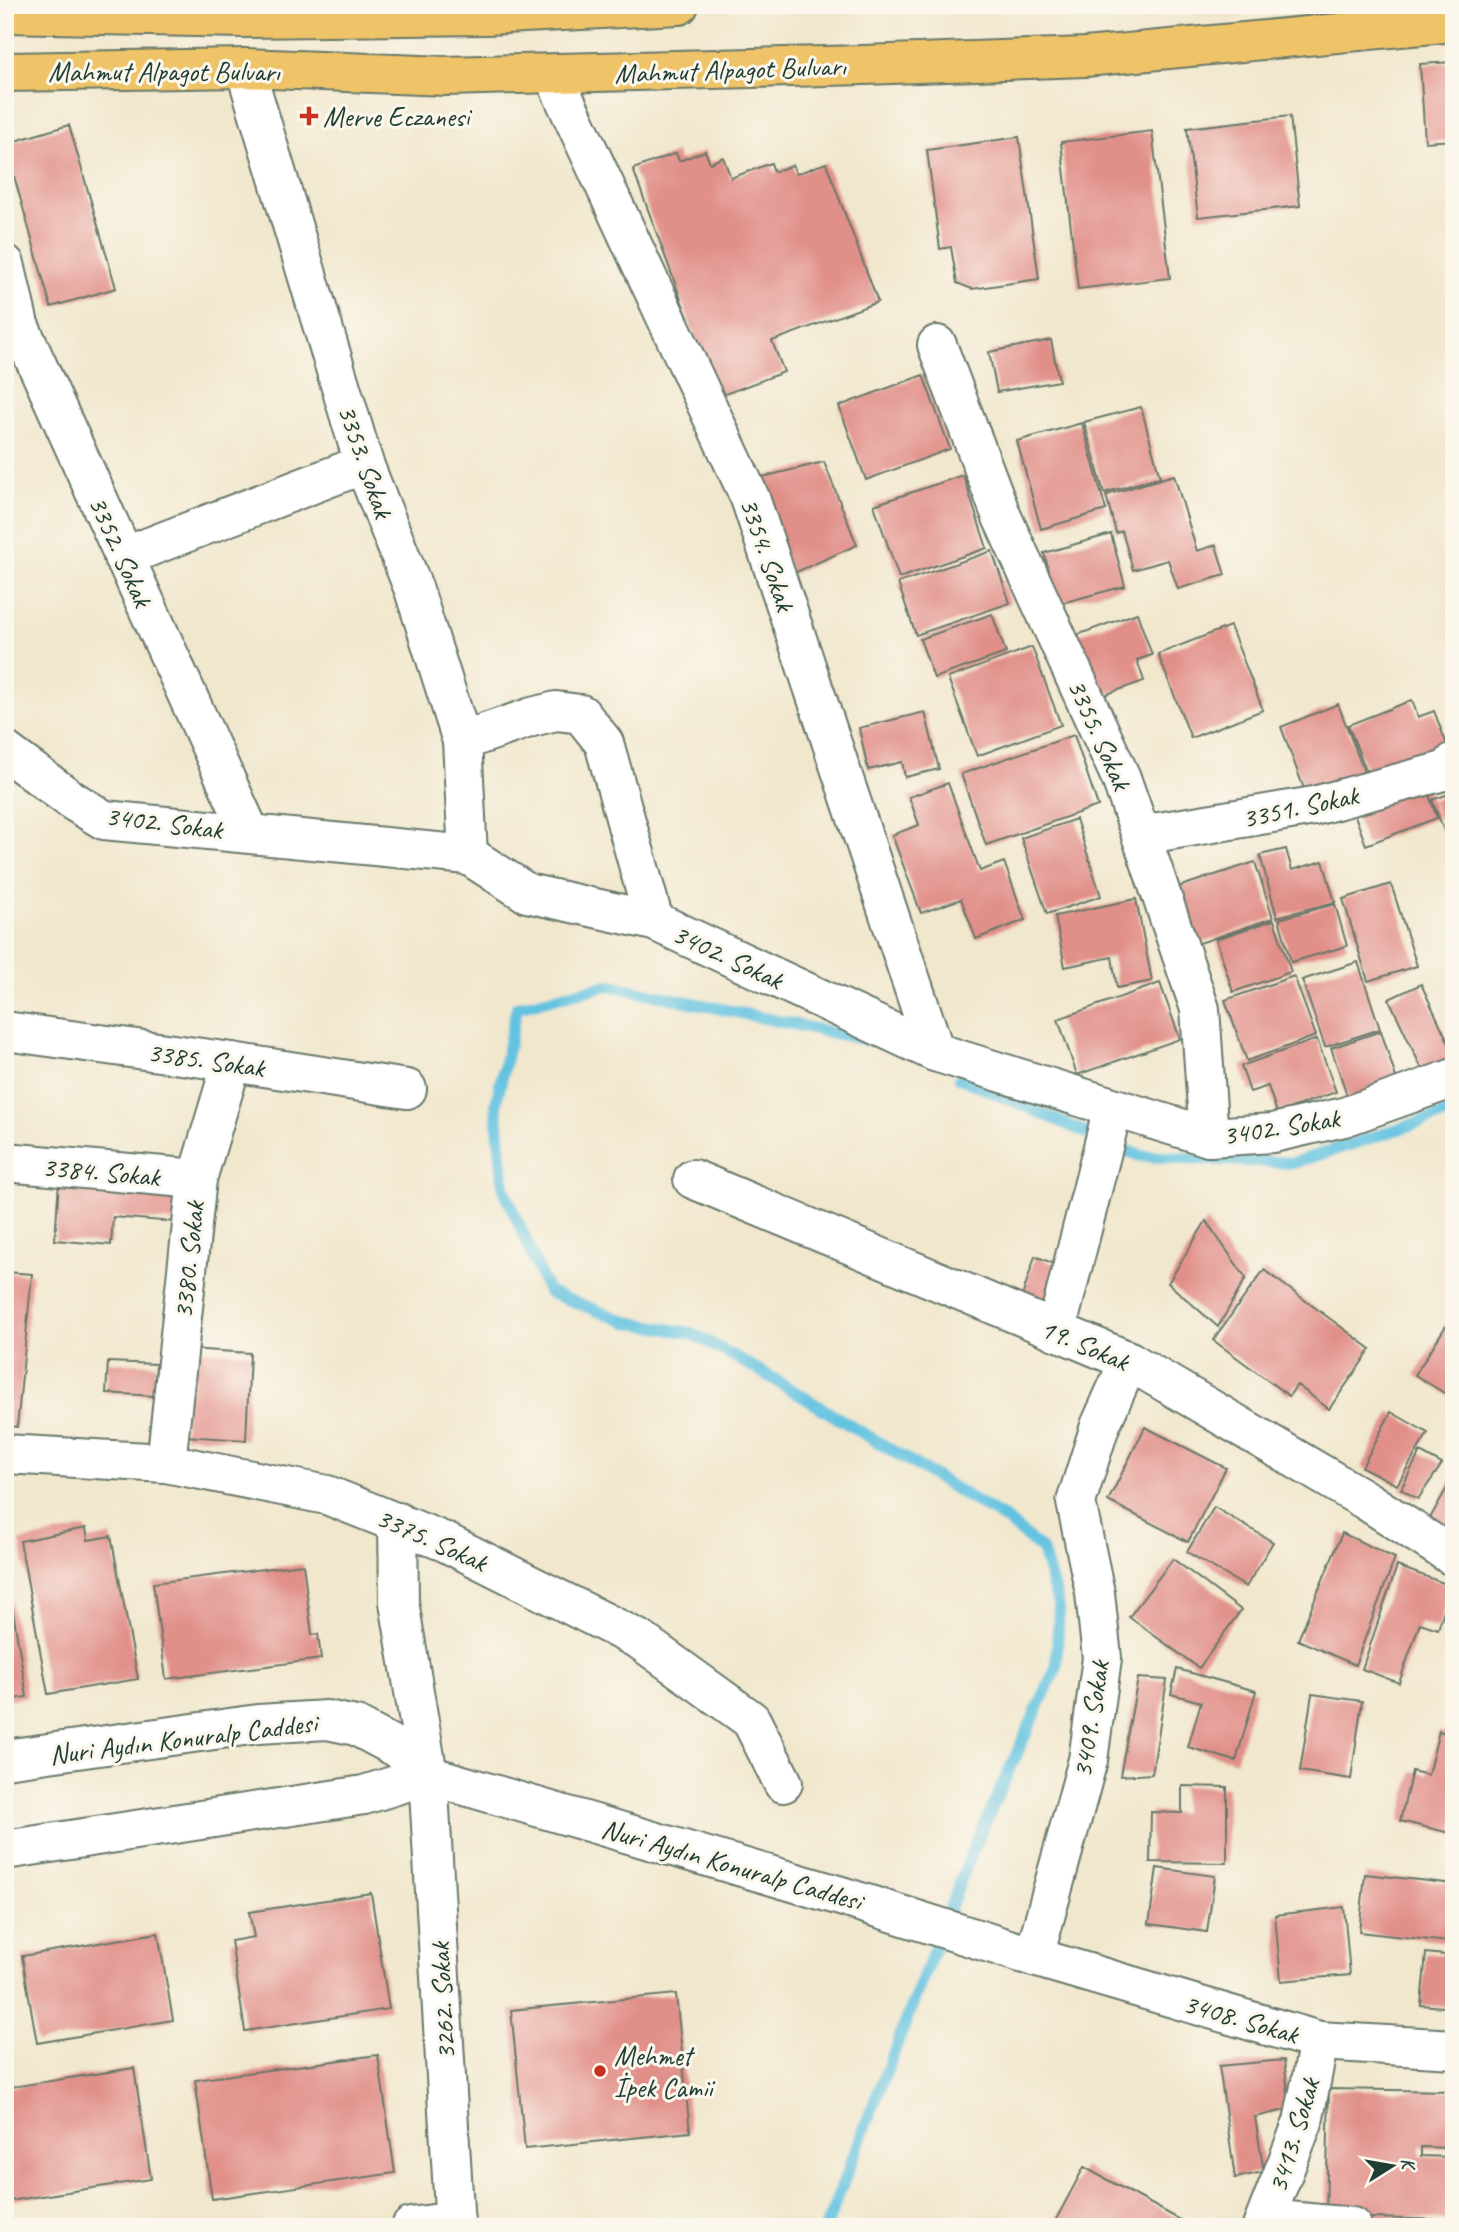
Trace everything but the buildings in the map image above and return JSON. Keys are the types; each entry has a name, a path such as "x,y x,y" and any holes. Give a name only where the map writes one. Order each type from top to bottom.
{"main road":[{"name":"Mahmut Alpagot Bulvarı","path":"5,13 486,10 679,5"},
{"name":"Mahmut Alpagot Bulvarı","path":"5,72 245,68 446,76 1085,57 1454,22"}],"street":[{"name":"3353. Sokak","path":"245,68 364,464 414,590 462,741 468,856"},
{"name":"3354. Sokak","path":"553,74 750,498 935,1052"},
{"name":"3352. Sokak","path":"5,264 12,328 123,557 250,833"},
{"name":"3355. Sokak","path":"937,345 1002,517 1121,778 1141,835 1200,1009 1209,1137"},
{"path":"123,557 364,464"},
{"path":"462,741 556,711 581,714 604,744 654,921"},
{"name":"3402. Sokak","path":"5,751 73,801 104,820 468,856 527,893 654,921 935,1052 1110,1120 1209,1137 1273,1133 1344,1117 1454,1078"},
{"name":"3351. Sokak","path":"1141,835 1314,806 1451,769 1454,762"},
{"name":"3385. Sokak","path":"5,1031 407,1089"},
{"name":"3380. Sokak","path":"166,1463 197,1179 232,1062"},
{"path":"1056,1331 1110,1120"},
{"name":"3384. Sokak","path":"5,1162 197,1179"},
{"name":"19. Sokak","path":"693,1179 1129,1361 1367,1501 1454,1556"},
{"name":"3409. Sokak","path":"1034,1957 1088,1759 1102,1658 1095,1593 1076,1503 1100,1426 1129,1361"},
{"name":"3375. Sokak","path":"5,1454 166,1463 327,1494 398,1522 445,1542 640,1640 751,1720 783,1783"},
{"name":"3262. Sokak","path":"398,1522 399,1602 428,1775 455,2224"},
{"name":"Nuri Aydın Konuralp Caddesi","path":"5,1759 258,1724 327,1720 356,1726 399,1749 428,1775 841,1896 1034,1957"},
{"path":"5,1850 364,1796 428,1775"},
{"name":"3408. Sokak","path":"1034,1957 1319,2041 1454,2049"},
{"name":"3413. Sokak","path":"1264,2223 1303,2122 1319,2041"},
{"path":"1264,2223 1352,2227"},
{"path":"411,2227 455,2224"}],"waterway":[{"path":"826,2227 973,1849 1056,1668 1059,1607 1042,1550 1005,1519 762,1372 691,1333 627,1322 548,1292 504,1189 496,1104 517,1007 609,985 876,1042"},
{"path":"960,1078 1140,1156 1293,1163 1454,1111"}],"place":[{"name":"Merve Eczanesi","path":"309,116"},
{"name":"Mehmet İpek Camii","path":"600,2071"}]}
